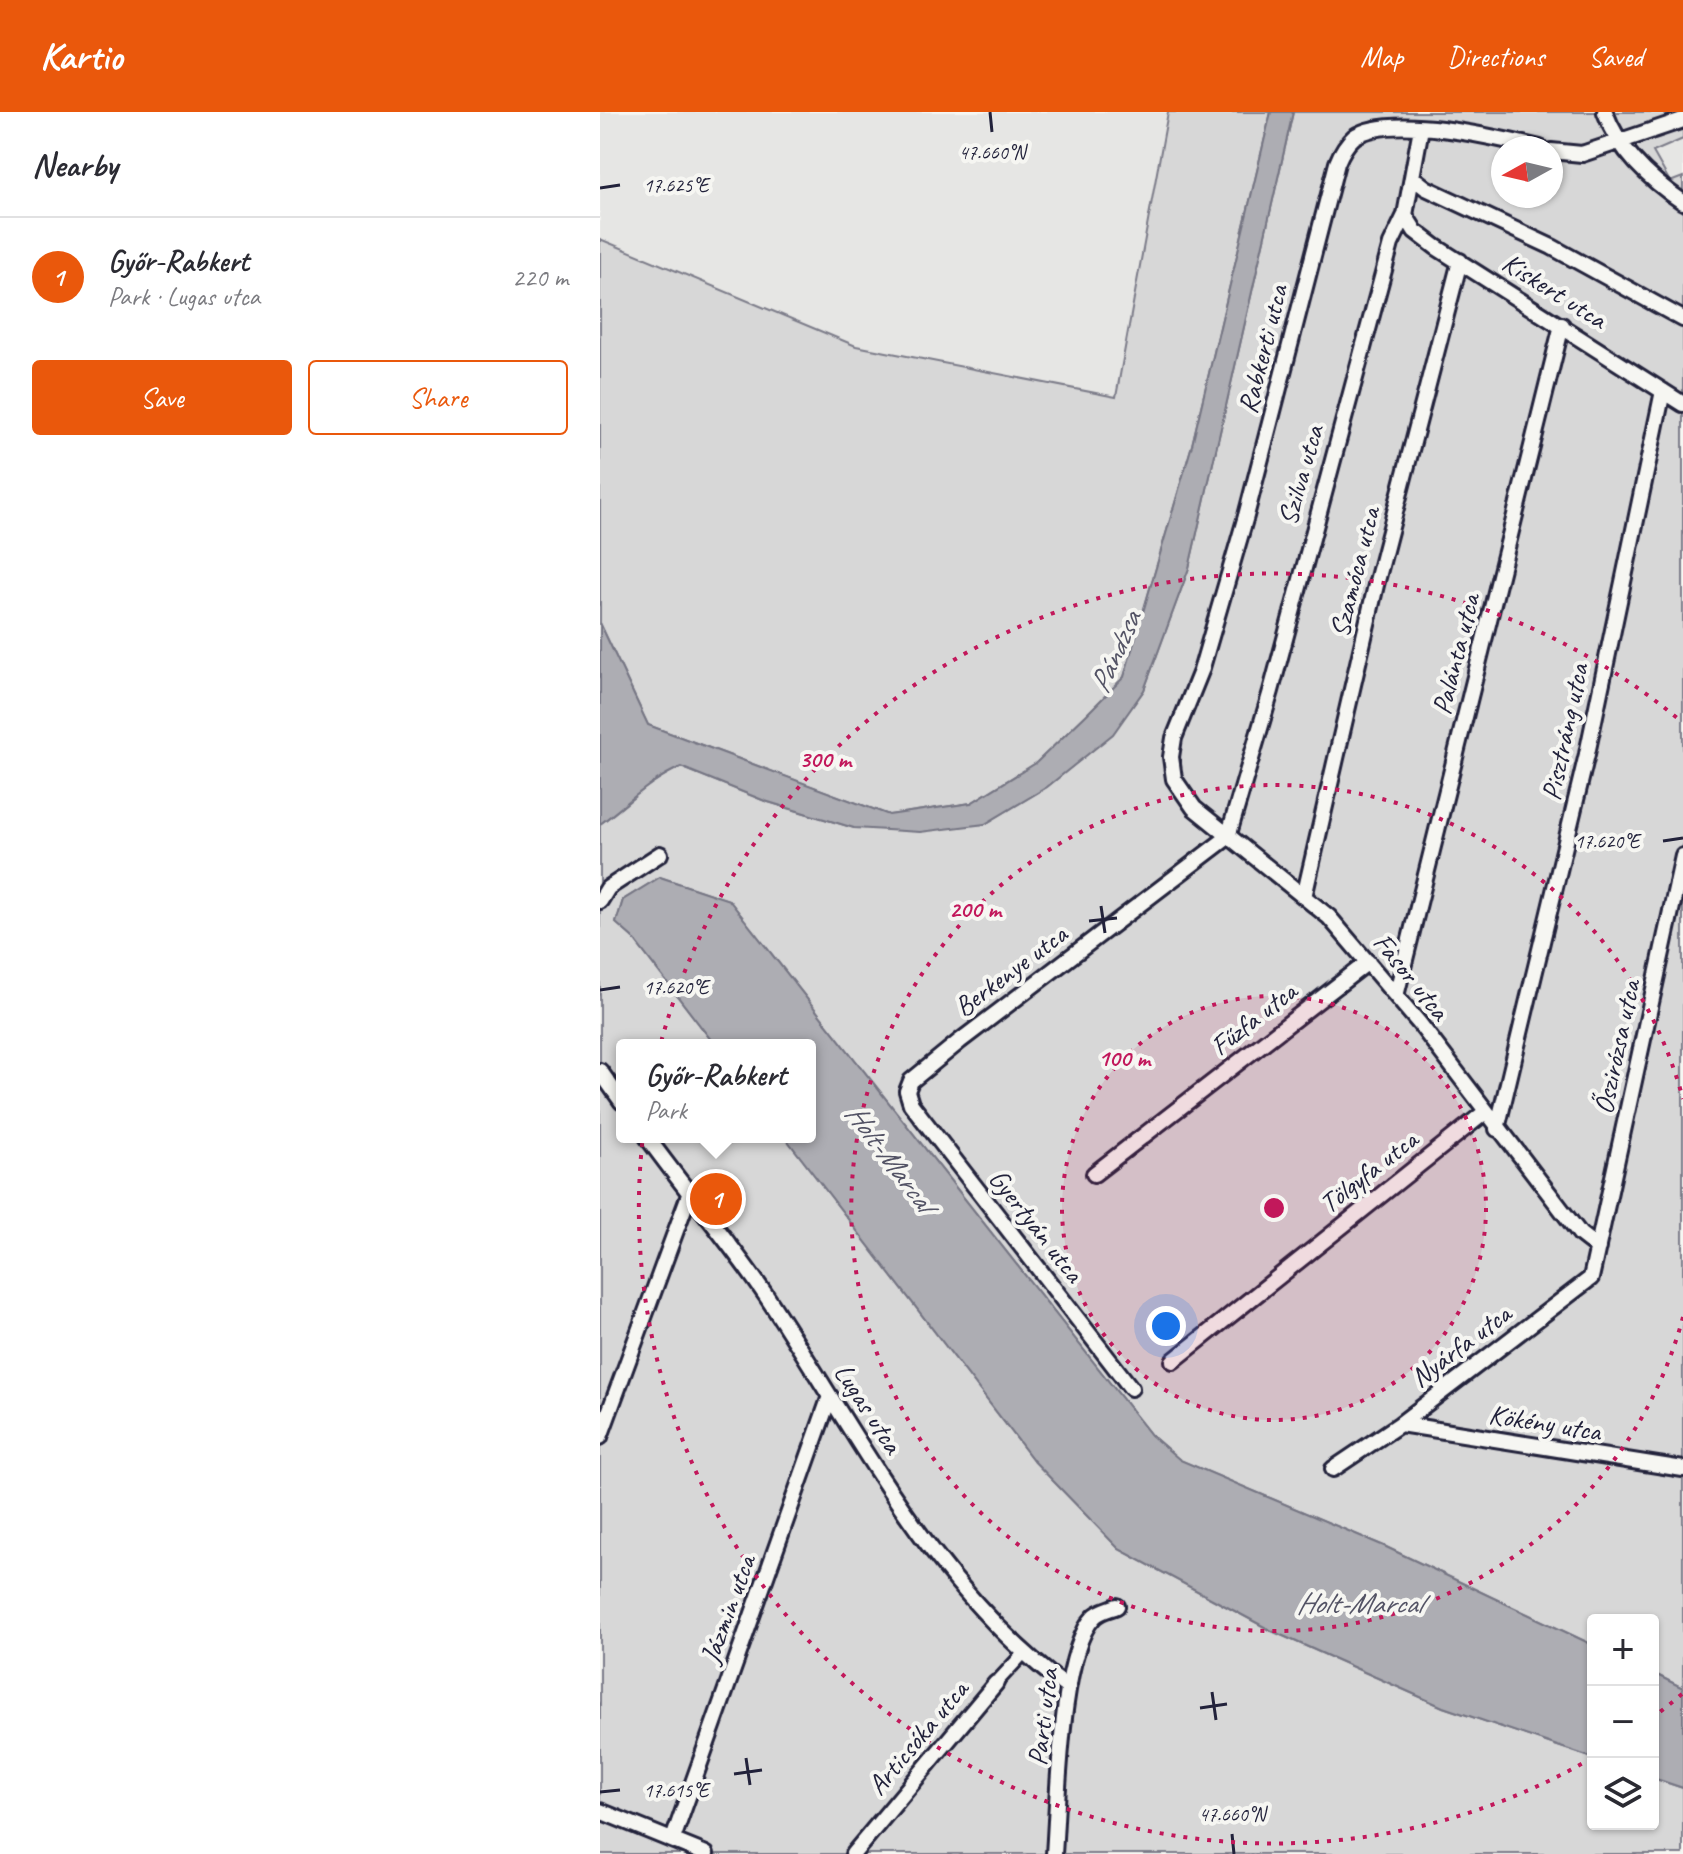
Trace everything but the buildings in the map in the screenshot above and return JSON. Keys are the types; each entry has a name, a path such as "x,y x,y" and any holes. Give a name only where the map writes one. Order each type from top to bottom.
{"street":[{"path":"1605,112 1619,142 1659,185 1683,202"},
{"path":"1563,152 1582,154 1683,120"},
{"name":"Rabkerti utca","path":"1171,757 1174,738 1201,671 1246,516 1337,163 1344,148 1368,130 1385,126 1491,137"},
{"name":"Szilva utca","path":"1228,837 1386,260 1405,215 1421,128"},
{"path":"1412,177 1426,188 1552,247 1683,319"},
{"name":"Kiskert utca","path":"1405,215 1415,231 1683,404"},
{"name":"Szamóca utca","path":"1304,897 1376,585 1460,261"},
{"name":"Palánta utca","path":"1396,996 1562,325"},
{"name":"Pisztráng utca","path":"1497,1129 1587,754 1663,391"},
{"name":"Fasor utca","path":"1171,757 1174,779 1182,793 1228,837 1329,917 1396,996 1580,1234 1598,1248"},
{"name":"Berkenye utca","path":"907,1091 911,1081 960,1041 1228,837"},
{"path":"600,901 608,888 660,854"},
{"name":"Őszirózsa utca","path":"1598,1248 1683,856"},
{"name":"Fűzfa utca","path":"1094,1174 1368,962"},
{"path":"600,1071 616,1094"},
{"name":"Gyertyán utca","path":"907,1091 911,1104 1131,1388"},
{"name":"Tölgyfa utca","path":"1173,1361 1484,1113"},
{"name":"Lugas utca","path":"651,1143 765,1294 924,1542 1022,1655 1068,1688"},
{"path":"600,1437 689,1195"},
{"name":"Nyárfa utca","path":"1333,1469 1400,1424 1495,1349 1579,1290 1591,1278 1598,1248"},
{"name":"Jázmin utca","path":"673,1839 830,1396"},
{"name":"Kökény utca","path":"1400,1424 1683,1469"},
{"name":"Parti utca","path":"1054,1854 1068,1688 1082,1637 1095,1615 1117,1606"},
{"name":"Articsóka utca","path":"853,1854 1022,1655"},
{"path":"600,1811 706,1854"}],"shaded area":[{"path":"600,112 1168,112 1116,398 856,346 600,239"},
{"path":"1168,112 1271,112 1192,445 1124,677 1036,763 971,803 889,815 648,725 600,623 600,239 856,346 1116,397"},
{"path":"1293,112 1683,112 1683,139 1653,152 1670,182 1683,177 1683,1688 1659,1676 1659,1614 1587,1614 1587,1642 1384,1546 1180,1460 1151,1435 729,900 660,877 623,900 616,923 632,937 710,1039 616,1039 616,1143 790,1143 1034,1461 1119,1549 1272,1631 1443,1707 1587,1756 1587,1830 1659,1830 1659,1780 1683,1788 1683,1854 600,1854 600,824 649,785 681,767 765,801 854,828 985,824 1047,787 1112,734 1144,690 1189,568"},
{"path":"1683,139 1683,177 1671,183 1653,151"}],"water":[{"path":"1271,112 1293,112 1189,568 1144,690 1113,734 1047,787 985,824 920,832 854,828 765,801 681,767 649,785 600,824 600,623 648,725 889,815 971,803 1036,763 1124,677 1192,445"},
{"name":"Holt-Marcal","path":"660,877 729,900 1151,1435 1180,1460 1384,1546 1587,1642 1587,1756 1443,1707 1272,1631 1119,1549 1034,1461 790,1143 816,1143 816,1039 710,1039 632,937 616,923 623,900"},
{"path":"1659,1676 1683,1688 1683,1788 1659,1780"}],"place":[{"name":"Győr-Rabkert","path":"716,1199"}],"water label":[{"name":"Pándzsa","path":"1115,652"}]}
